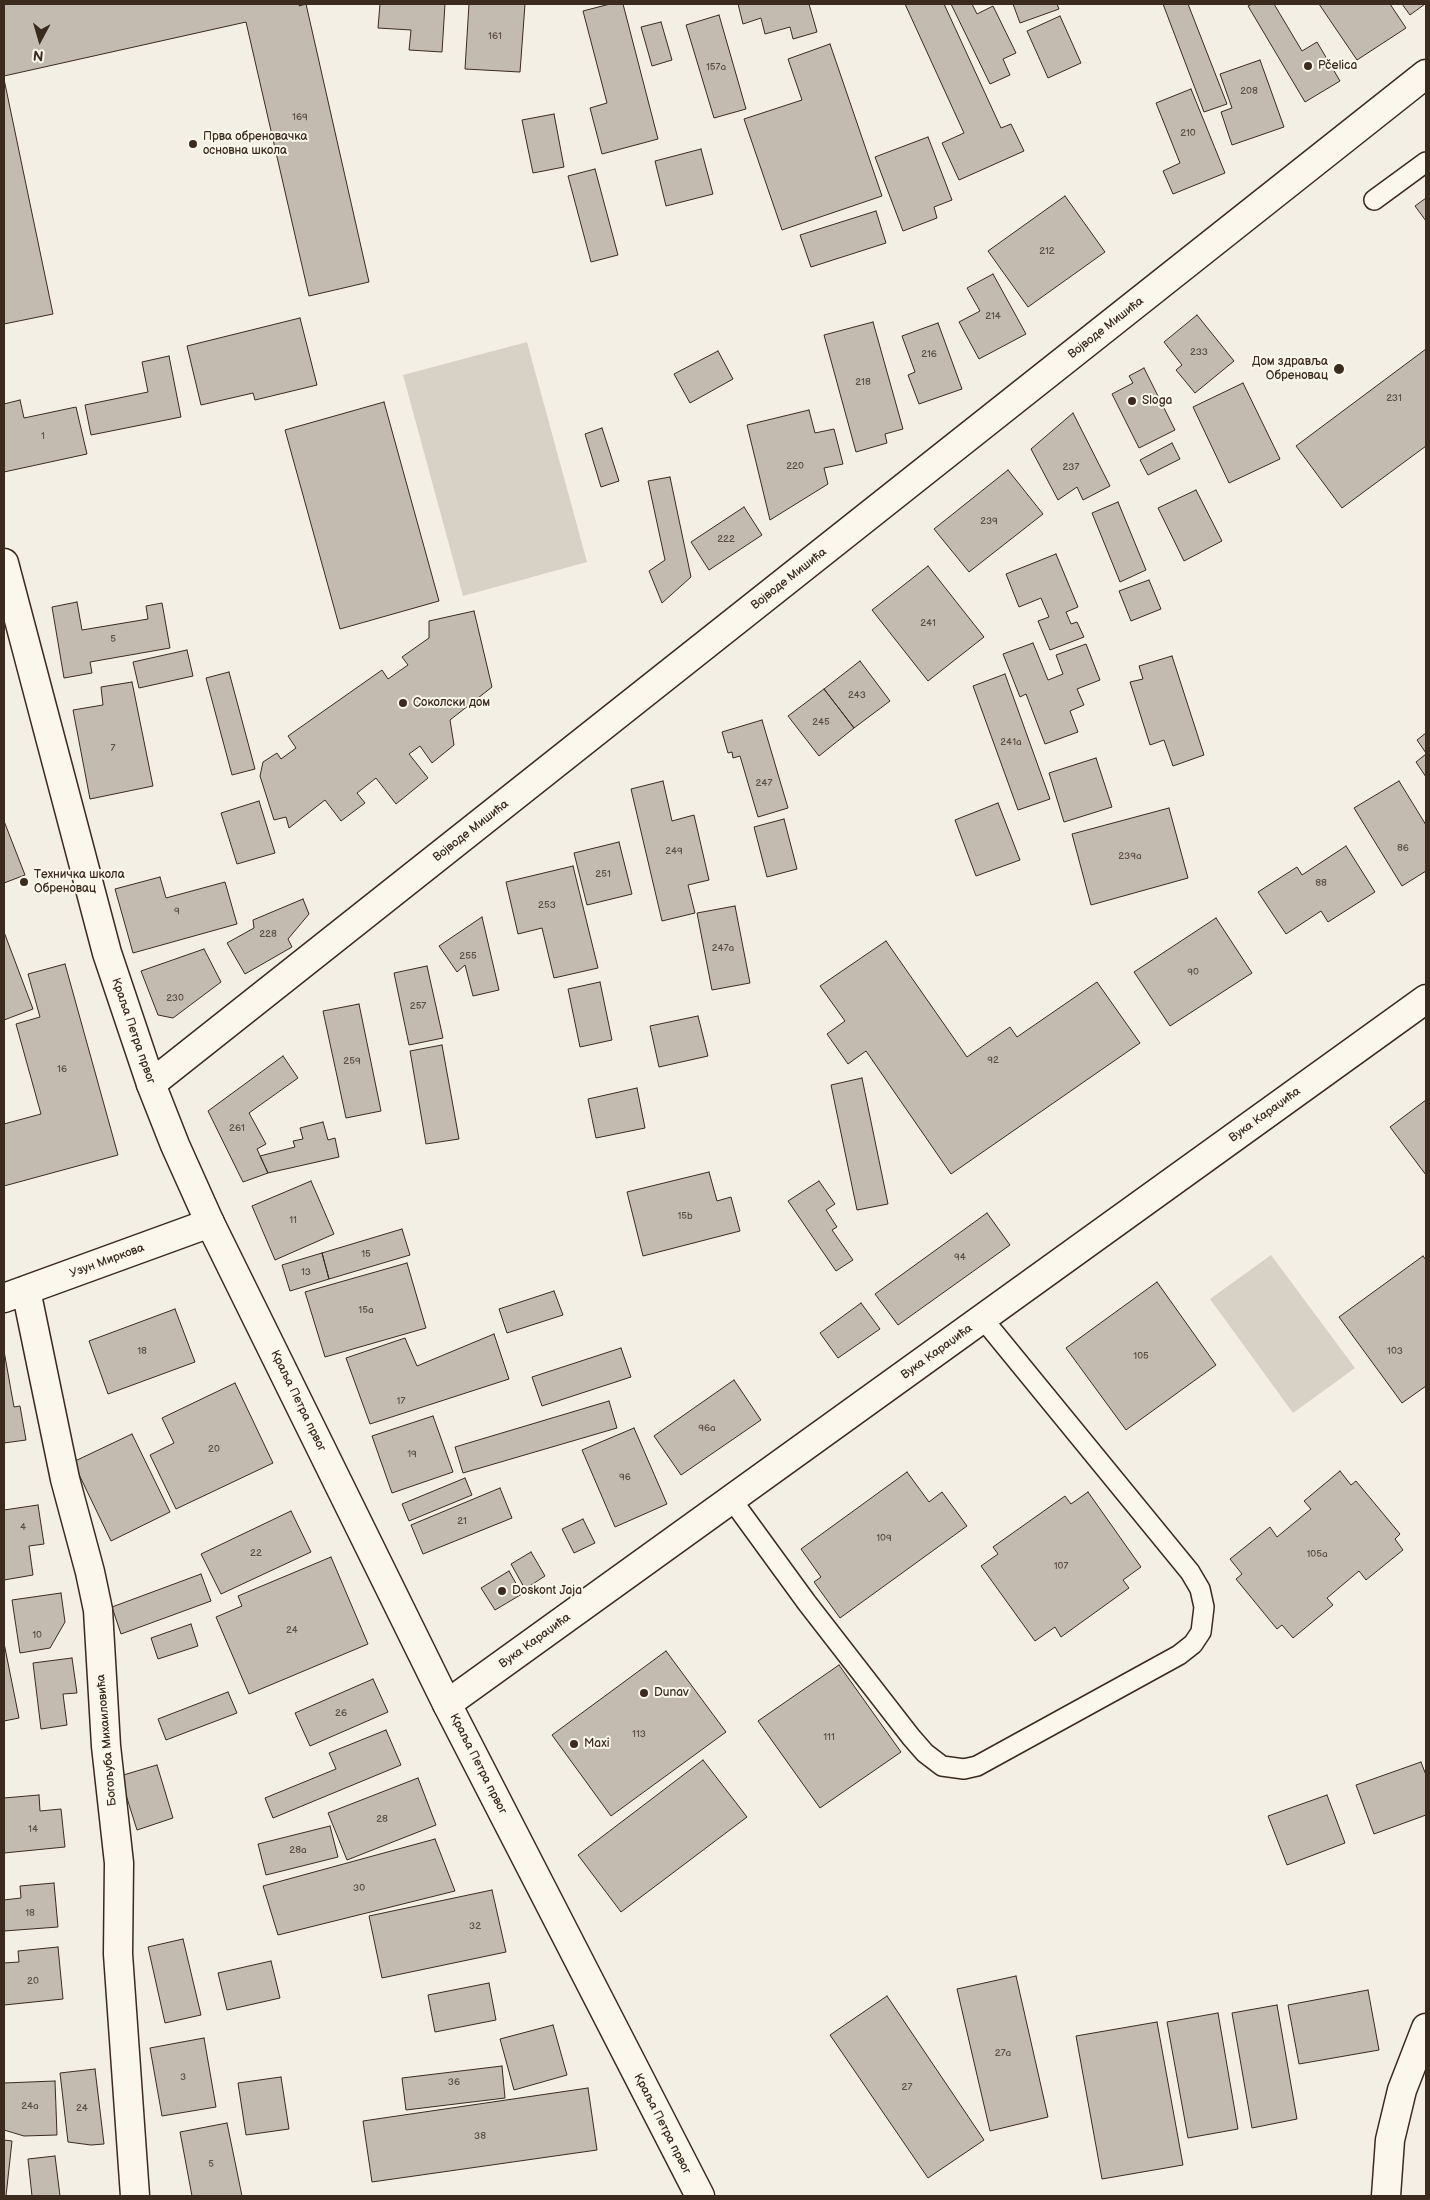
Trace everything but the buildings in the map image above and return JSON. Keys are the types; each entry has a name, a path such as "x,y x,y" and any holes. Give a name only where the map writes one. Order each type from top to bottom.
{"street":[{"name":"Војводе Мишића","path":"151,1084 1426,74"},
{"name":"Краља Петра првог","path":"4,563 89,891 121,1001 151,1084 210,1223 447,1704 700,2196"},
{"name":"Вука Караџића","path":"447,1704 1426,1000"},
{"name":"Узун Миркова","path":"15,1294 210,1223"},
{"name":"Богољуба Михаиловића","path":"15,1294 86,1555 98,1610 106,1746 118,1863 118,1954 135,2196"},
{"path":"1386,2196 1390,2140 1402,2090 1426,2028"}],"lane":[{"path":"1374,200 1426,162"},
{"path":"732,1500 807,1603 911,1737 925,1753 942,1766 964,1769 977,1766 1179,1656 1193,1644 1202,1632 1204,1614 1200,1589 1190,1572 983,1319"}],"shaded area":[{"path":"527,342 587,562 463,596 403,375"},
{"path":"1271,1255 1355,1368 1293,1413 1210,1299"}],"place":[{"name":"Pčelica","path":"1308,66"},
{"name":"Прва обреновачка основна школа","path":"193,144"},
{"name":"Дом здравља Обреновац","path":"1339,369"},
{"name":"Sloga","path":"1132,401"},
{"name":"Соколски дом","path":"403,703"},
{"name":"Техничка школа Обреновац","path":"24,882"},
{"name":"Doskont Jaja","path":"502,1591"},
{"name":"Dunav","path":"644,1693"},
{"name":"Maxi","path":"574,1744"}]}
